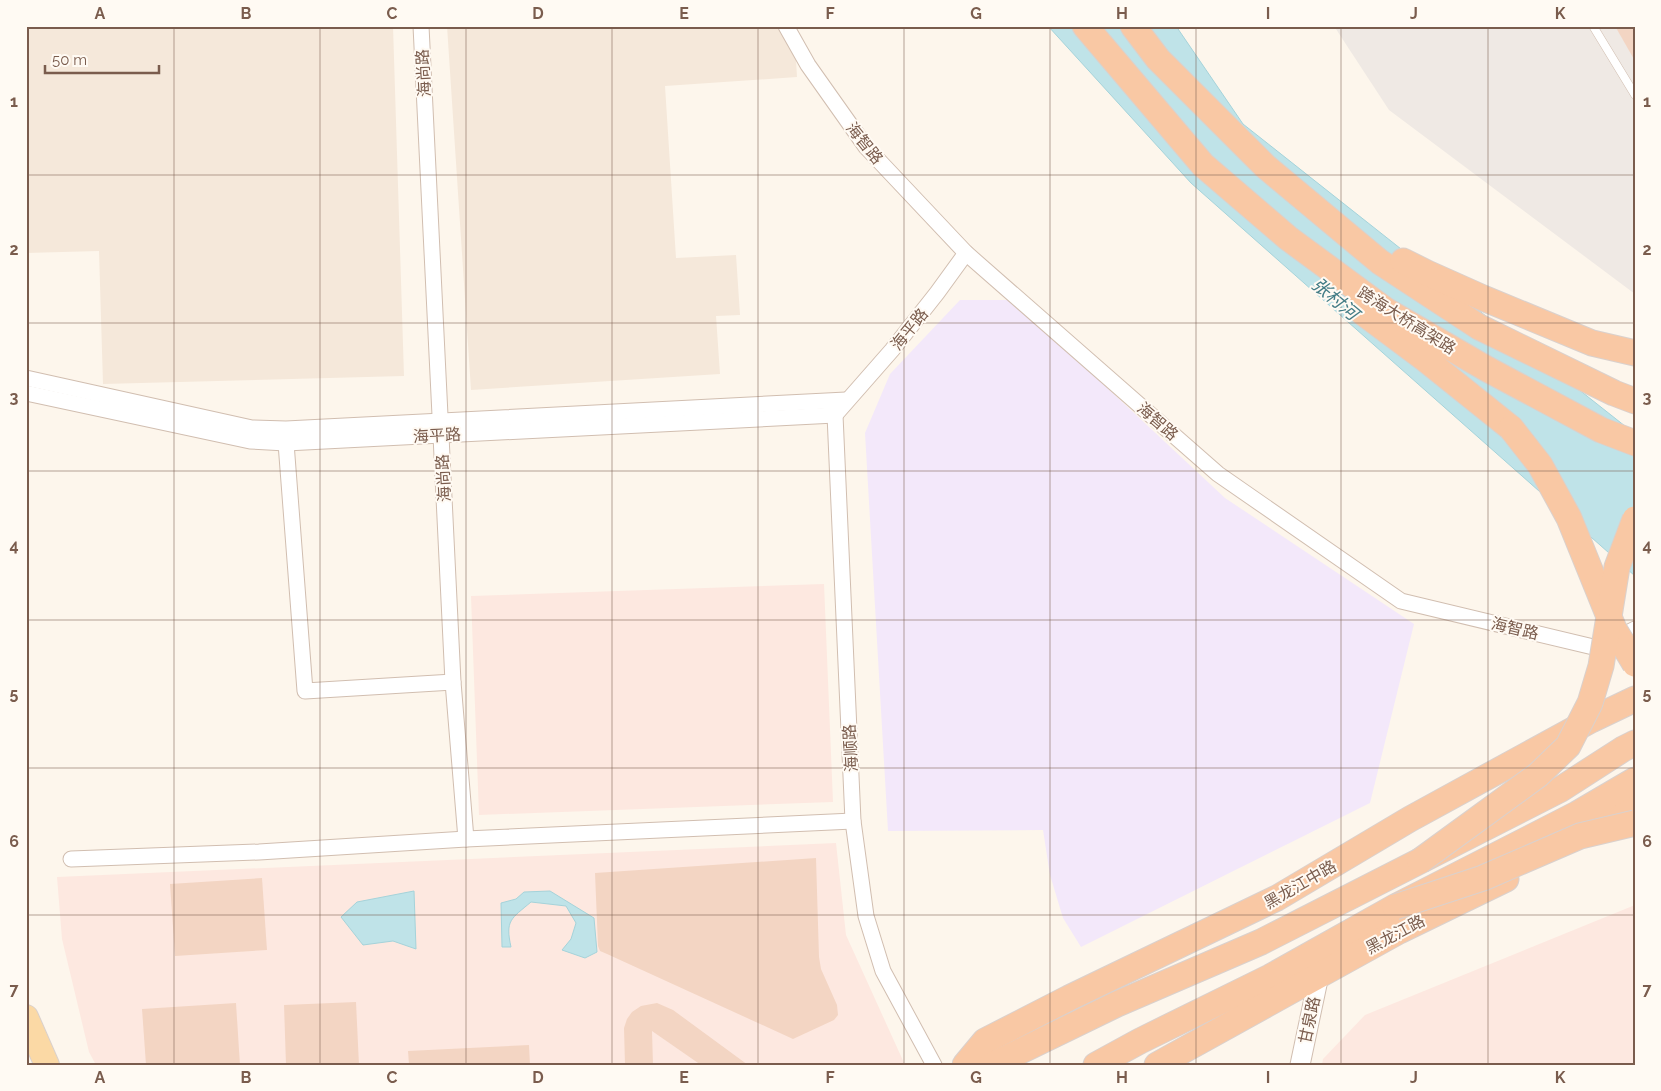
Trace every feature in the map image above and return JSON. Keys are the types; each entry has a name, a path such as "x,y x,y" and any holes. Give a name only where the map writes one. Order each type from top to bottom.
{"highway":[{"path":"1068,26 1203,165"},
{"name":"跨海大桥高架路","path":"1086,26 1203,165 1288,238 1387,311 1488,369 1601,430 1635,443"},
{"name":"跨海大桥高架路","path":"1133,26 1158,59 1265,166 1380,262 1479,327 1614,393 1635,401"},
{"path":"1142,26 1158,59"},
{"path":"1310,203 1381,249 1427,273 1592,343 1635,354"},
{"path":"1288,238 1337,293 1425,359 1511,428 1540,465 1569,518 1614,629 1635,665"},
{"path":"1420,861 1538,775 1568,746 1590,703 1601,666 1617,568 1635,519"},
{"name":"黑龙江中路","path":"965,1065 985,1041 1069,998 1277,898 1410,819 1591,720 1635,699"},
{"name":"黑龙江中路","path":"992,1065 1117,1004 1260,942 1561,789 1635,742"},
{"path":"1096,1065 1140,1041 1270,977 1395,907 1577,814 1635,780"},
{"name":"黑龙江路","path":"1157,1065 1399,932 1535,865 1635,806"},
{"path":"1395,907 1482,878 1580,836 1635,823"}],"main road":[{"path":"26,1017 47,1065"}],"street":[{"name":"海尚路","path":"421,26 453,682 466,839"},
{"name":"海智路","path":"786,26 808,65 866,147 966,253 1218,474 1401,601 1598,647 1616,652 1635,665"},
{"name":"海平路","path":"26,378 252,428 286,430 441,428 835,415 846,400 892,350 966,253"},
{"name":"海平路","path":"26,393 250,441 286,443 441,428 846,400"},
{"name":"海顺路","path":"835,415 853,821 866,916 883,971 934,1065"},
{"path":"286,443 306,691 453,682"},
{"path":"1598,647 1630,631"},
{"path":"71,859 259,852 466,839 853,821"},
{"name":"甘泉路","path":"1300,1065 1318,975"}],"lane":[{"path":"1593,26 1635,95"}],"shaded area":[{"path":"26,26 393,26 404,376 103,384 99,251 26,253"},
{"path":"447,26 794,26 797,77 665,86 676,258 736,255 740,315 716,316 720,374 471,390"},
{"path":"1334,26 1635,26 1635,294 1389,110"},
{"path":"960,300 1013,300 1225,498 1414,624 1370,803 1081,947 1063,918 1050,875 1043,830 888,831 865,433 890,374"},
{"path":"824,584 833,802 479,815 471,596"},
{"path":"836,843 846,935 905,1065 96,1065 89,1052 62,939 57,877"},
{"path":"1635,905 1635,1065 1322,1065 1323,1059 1365,1015"}],"water":[{"name":"张村河","path":"1048,26 1176,26 1243,124 1635,434 1635,576 1191,183"},
{"path":"414,891 416,949 393,941 363,945 341,917 357,902"},
{"path":"550,891 594,918 597,952 585,958 562,950 571,939 576,923 566,906 531,902 514,917 509,925 511,947 502,947 501,903 516,899 524,892"}],"building":[{"path":"1615,26 1635,26 1635,61"},
{"path":"816,858 819,957 821,969 837,1005 838,1015 834,1020 793,1039 600,951 598,946 595,873"},
{"path":"262,878 267,950 175,956 170,884"},
{"path":"356,1002 359,1065 286,1065 284,1005"},
{"path":"236,1003 240,1065 146,1065 142,1009"},
{"path":"657,1003 673,1010 748,1065 701,1065 652,1031 653,1065 625,1065 624,1028 627,1019 632,1012 641,1006"},
{"path":"529,1045 530,1065 409,1065 408,1051"}]}
